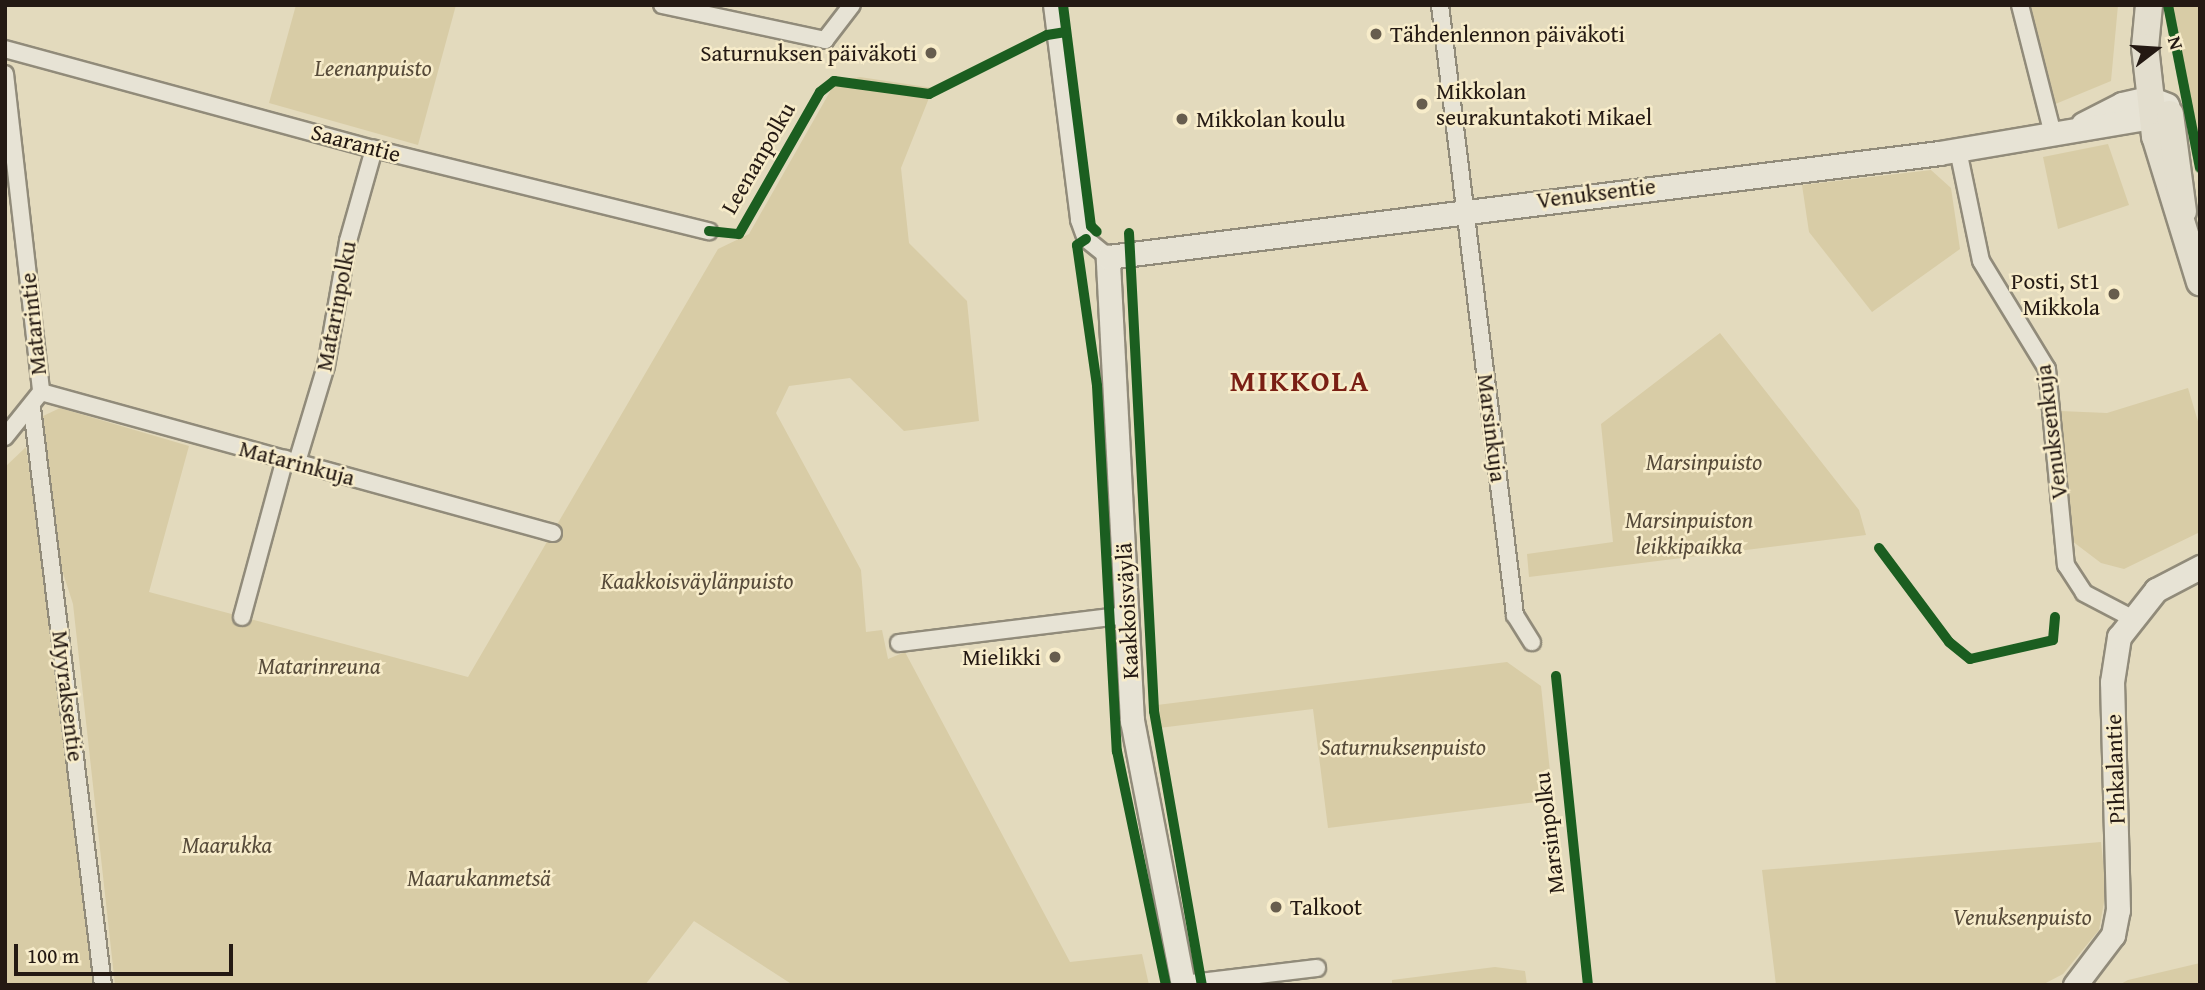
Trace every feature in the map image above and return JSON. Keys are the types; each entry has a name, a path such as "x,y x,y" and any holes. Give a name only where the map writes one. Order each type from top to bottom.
{"main road":[{"path":"2150,5 2163,178 2184,230 2200,282"}],"street":[{"path":"662,5 825,40 852,5"},
{"path":"1052,5 1079,220 1086,239 1108,257"},
{"name":"Marsinkuja","path":"1440,5 1515,615 1532,642"},
{"path":"2020,5 2052,131"},
{"name":"Saarantie","path":"5,49 374,149 709,231"},
{"name":"Matarintie","path":"5,74 41,392 32,408 5,437"},
{"name":"Venuksentie","path":"1108,257 1958,150 2083,124 2110,108 2156,107"},
{"name":"Matarinpolku","path":"242,617 291,461 374,149"},
{"name":"Venuksenkuja","path":"1958,150 1981,261 2046,369 2066,565 2084,593 2130,617"},
{"name":"Kaakkoisväylä","path":"1108,257 1132,721 1183,984"},
{"name":"Matarinkuja","path":"41,392 553,533"},
{"name":"Myyraksentie","path":"32,408 103,985"},
{"name":"Pihkalantie","path":"2075,985 2113,935 2118,910 2112,682 2119,637 2130,617 2156,590 2196,570"},
{"path":"899,643 1128,615"},
{"path":"1183,984 1317,968"}],"green space":[{"name":"Leenanpuisto","path":"296,5 456,5 418,145 269,103"},
{"path":"2027,5 2118,5 2111,81 2053,105"},
{"path":"2169,5 2200,5 2200,150 2186,93"},
{"path":"860,77 933,88 901,168 909,243 967,301 979,421 904,431 850,378 789,386 776,413 861,570 866,632 882,630 888,659 905,652 1070,962 1142,954 1149,985 793,985 694,921 645,985 115,985 73,604 61,567 41,417 60,408 189,446 149,592 468,677 718,249 749,234 836,81"},
{"path":"2108,144 2129,205 2058,229 2043,157"},
{"path":"1931,170 1951,188 1960,249 1872,312 1809,232 1802,185"},
{"name":"Marsinpuisto","path":"1720,333 1859,510 1866,535 1529,577 1527,554 1613,542 1601,424"},
{"path":"2188,388 2200,428 2200,532 2124,569 2101,563 2072,541 2060,411 2107,413"},
{"path":"26,447 81,832 95,985 5,985 5,467"},
{"name":"Saturnuksenpuisto","path":"1507,662 1541,686 1553,800 1328,828 1313,709 1159,728 1157,705"},
{"name":"Venuksenpuisto","path":"2101,842 2106,891 2099,930 2063,974 2042,985 1776,985 1762,870"},
{"path":"2200,963 2200,985 2119,985 2128,980"},
{"path":"1495,967 1525,971 1527,985 1392,985 1392,980"}],"cycle path":[{"path":"1063,5 1091,226 1097,232"},
{"path":"2168,5 2200,168"},
{"path":"834,81 929,94 1047,35 1066,32"},
{"name":"Leenanpolku","path":"709,231 739,234 820,92 834,81"},
{"path":"1129,233 1154,711 1202,985"},
{"path":"1086,239 1077,245 1097,386 1117,751 1166,985"},
{"path":"1879,548 1949,642 1970,659 2053,640 2055,617"},
{"name":"Marsinpolku","path":"1556,676 1588,985"}],"place":[{"name":"Tähdenlennon päiväkoti","path":"1376,34"},
{"name":"Saturnuksen päiväkoti","path":"931,53"},
{"name":"Mikkolan seurakuntakoti Mikael","path":"1422,104"},
{"name":"Mikkolan koulu","path":"1182,119"},
{"name":"Posti, St1 Mikkola","path":"2114,294"},
{"name":"Mielikki","path":"1055,657"},
{"name":"Talkoot","path":"1276,907"}],"district":[{"name":"MIKKOLA","path":"1300,380"}],"park label":[{"name":"Marsinpuiston leikkipaikka","path":"1689,533"},
{"name":"Kaakkoisväylänpuisto","path":"697,581"},
{"name":"Matarinreuna","path":"319,666"},
{"name":"Maarukka","path":"227,845"},
{"name":"Maarukanmetsä","path":"479,878"}]}
